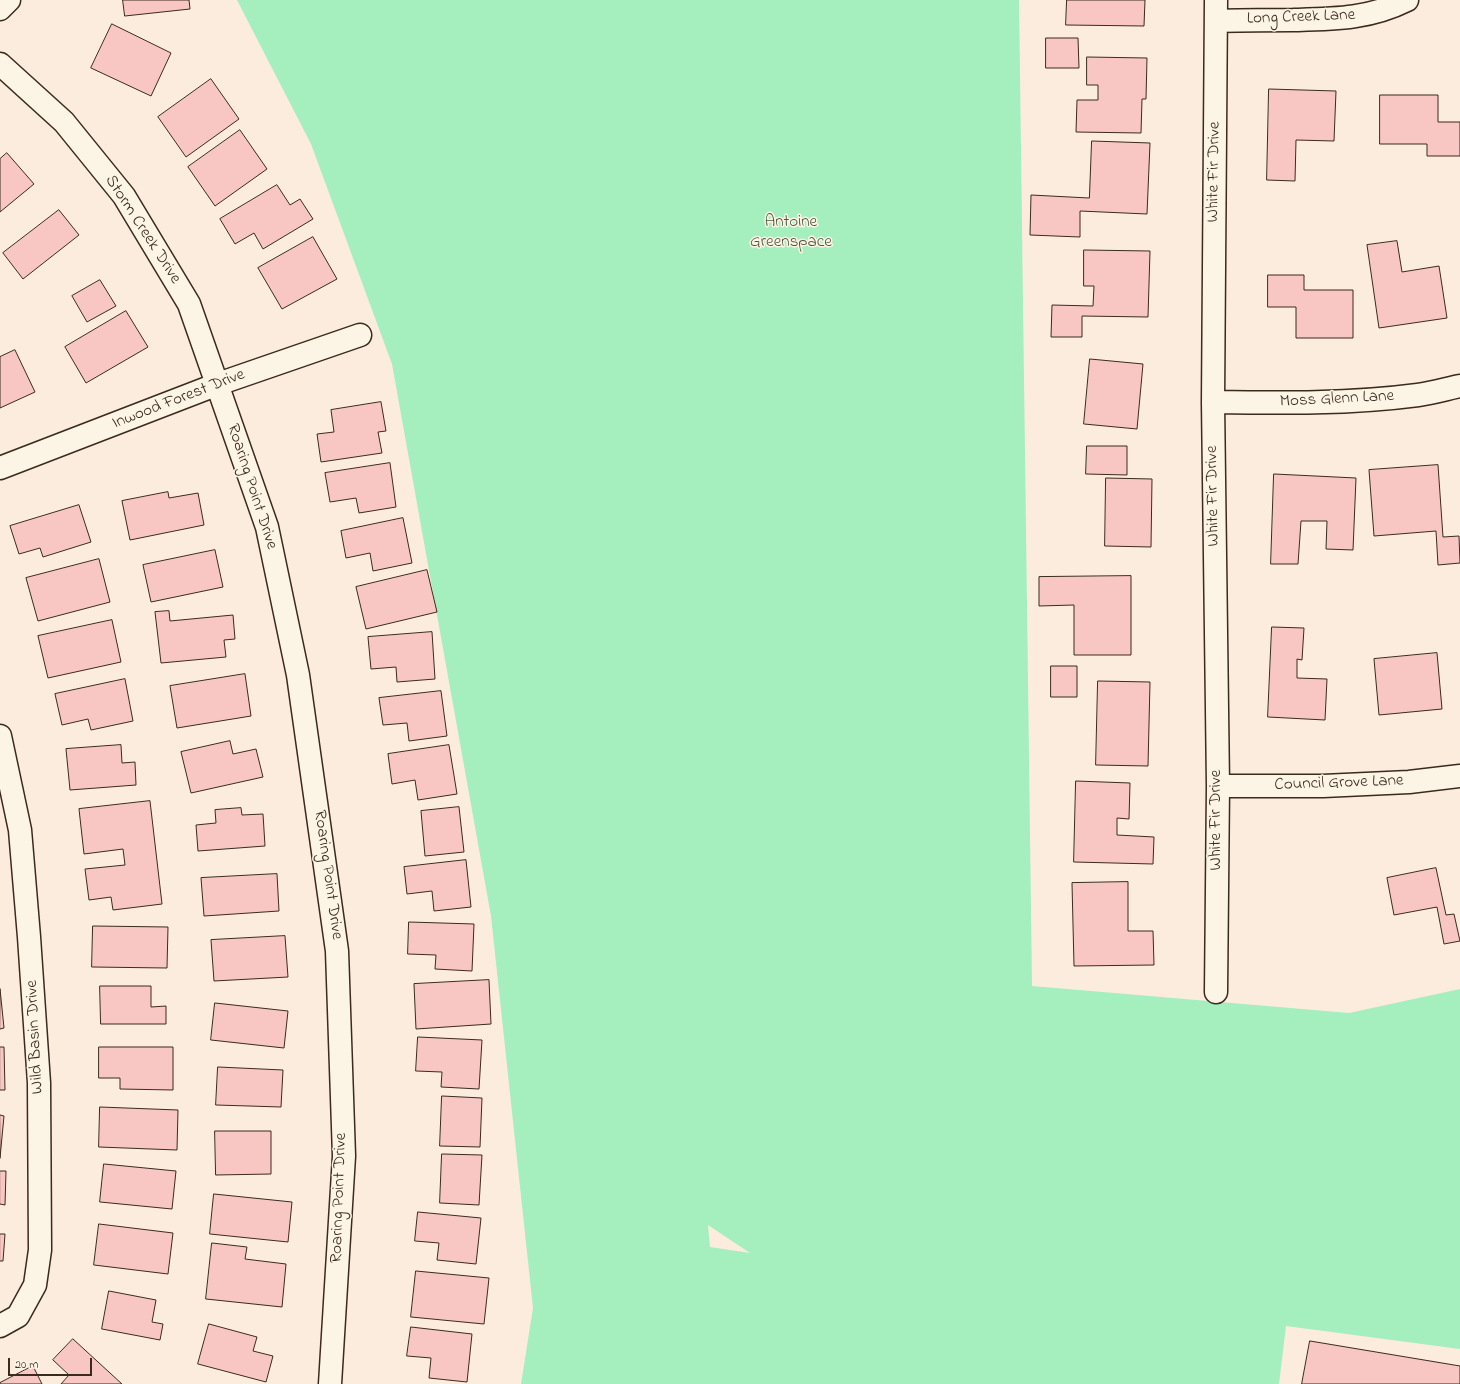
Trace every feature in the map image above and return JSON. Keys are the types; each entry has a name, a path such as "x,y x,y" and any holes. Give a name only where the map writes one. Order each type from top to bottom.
{"street":[{"path":"0,9 9,0"},
{"name":"Long Creek Lane","path":"1216,10 1332,19 1359,17 1380,12 1407,0"},
{"name":"White Fir Drive","path":"1216,10 1212,402 1218,786 1216,992"},
{"name":"Storm Creek Drive","path":"0,64 64,122 124,196 189,304 218,384"},
{"name":"Inwood Forest Drive","path":"0,468 218,384 360,335"},
{"name":"Roaring Point Drive","path":"218,384 267,527 298,675 337,951 344,1156 330,1381"},
{"name":"Moss Glenn Lane","path":"1212,402 1318,403 1383,399 1420,395 1460,386"},
{"name":"Wild Basin Drive","path":"0,736 20,830 30,945 39,1083 40,1250 35,1285 18,1316 0,1326"},
{"name":"Council Grove Lane","path":"1218,786 1323,786 1409,782 1460,776"}],"green space":[{"name":"Antoine Greenspace","path":"237,0 1019,0 1032,986 1349,1013 1460,989 1460,1349 1286,1326 1279,1384 521,1384 533,1308 491,916 392,364 311,144","holes":["708,1225 750,1253 710,1247"]}],"building":[{"path":"123,0 189,0 190,9 125,16"},
{"path":"1067,0 1145,0 1144,26 1066,25"},
{"path":"112,24 171,53 151,96 91,68"},
{"path":"1046,38 1078,38 1079,68 1046,68"},
{"path":"1087,57 1147,58 1146,99 1142,99 1141,133 1076,132 1077,100 1098,100 1098,85 1087,85"},
{"path":"211,79 239,119 186,157 158,117"},
{"path":"1269,89 1336,91 1334,141 1296,140 1295,181 1267,180"},
{"path":"1380,95 1438,95 1438,122 1460,122 1460,156 1427,156 1427,144 1380,144"},
{"path":"240,130 267,169 215,206 188,167"},
{"path":"1092,141 1150,143 1147,214 1080,211 1080,237 1030,235 1031,195 1089,198"},
{"path":"7,153 34,184 0,212 0,159"},
{"path":"277,185 290,205 300,199 313,219 263,249 254,233 235,244 220,219"},
{"path":"59,210 79,235 23,279 3,253"},
{"path":"313,237 337,279 282,309 258,268"},
{"path":"1397,241 1402,272 1439,266 1447,318 1379,328 1367,245"},
{"path":"1084,250 1150,251 1148,317 1082,316 1082,337 1051,337 1052,305 1093,306 1094,286 1084,286"},
{"path":"1268,275 1304,275 1304,290 1353,290 1353,338 1296,338 1296,307 1268,307"},
{"path":"100,280 116,306 87,322 72,296"},
{"path":"126,311 148,347 86,383 65,347"},
{"path":"15,350 35,392 0,408 0,357"},
{"path":"1090,359 1143,364 1137,429 1084,424"},
{"path":"381,402 386,431 378,432 382,453 321,462 317,434 334,432 331,410"},
{"path":"1087,446 1127,446 1127,475 1086,474"},
{"path":"390,463 396,507 359,513 356,498 330,502 325,473"},
{"path":"1438,465 1443,537 1459,536 1460,563 1438,565 1436,531 1374,536 1369,470"},
{"path":"1274,474 1356,478 1353,550 1326,549 1327,521 1301,521 1298,564 1271,564"},
{"path":"1106,478 1152,479 1151,547 1105,546"},
{"path":"168,492 169,498 198,493 204,525 130,540 122,501"},
{"path":"79,505 91,542 43,557 40,548 19,554 10,526"},
{"path":"403,518 412,563 373,571 370,553 346,558 341,531"},
{"path":"215,550 223,587 151,602 143,565"},
{"path":"99,559 110,602 38,621 26,578"},
{"path":"427,570 437,612 366,629 356,587"},
{"path":"1131,576 1131,655 1074,655 1074,605 1039,606 1039,577"},
{"path":"169,611 170,621 233,615 235,639 224,640 226,657 161,663 155,612"},
{"path":"112,620 121,662 48,678 38,636"},
{"path":"1272,627 1304,628 1302,660 1297,659 1297,678 1327,679 1325,720 1268,717"},
{"path":"432,632 435,679 397,682 396,667 371,669 368,637"},
{"path":"1437,653 1442,709 1379,715 1374,659"},
{"path":"1051,666 1077,666 1077,697 1051,697"},
{"path":"245,674 251,716 177,728 170,686"},
{"path":"125,679 133,721 91,730 88,719 62,725 55,694"},
{"path":"1098,681 1150,682 1148,766 1096,765"},
{"path":"441,691 447,736 409,741 407,723 383,725 379,698"},
{"path":"230,741 233,754 256,749 263,777 191,793 181,752"},
{"path":"121,745 122,763 135,762 136,785 70,790 66,749"},
{"path":"449,745 457,794 418,800 415,780 392,784 388,754"},
{"path":"1076,781 1130,783 1129,819 1117,818 1117,835 1154,837 1153,864 1074,862"},
{"path":"150,801 162,904 113,910 111,897 89,900 85,869 125,865 123,849 84,854 79,809"},
{"path":"459,807 464,852 425,856 421,811"},
{"path":"241,808 242,815 263,814 265,846 198,851 196,825 216,823 215,810"},
{"path":"466,860 471,907 434,911 432,891 407,894 404,867"},
{"path":"1436,868 1446,915 1454,914 1460,941 1444,944 1437,907 1394,915 1387,878"},
{"path":"277,874 279,911 204,916 201,878"},
{"path":"1128,882 1128,931 1153,931 1154,965 1074,966 1072,883"},
{"path":"409,922 474,924 472,971 435,969 436,955 408,954"},
{"path":"93,926 168,927 167,968 92,967"},
{"path":"285,936 288,977 214,981 211,940"},
{"path":"489,980 491,1024 416,1029 414,984"},
{"path":"100,986 151,986 151,1007 166,1006 166,1024 101,1024"},
{"path":"0,989 4,1028 0,1029"},
{"path":"215,1003 288,1011 284,1048 211,1040"},
{"path":"418,1037 482,1040 479,1089 441,1087 442,1072 416,1071"},
{"path":"0,1047 4,1047 5,1090 0,1090"},
{"path":"99,1047 173,1047 173,1090 120,1089 120,1078 99,1078"},
{"path":"218,1067 283,1070 281,1107 216,1105"},
{"path":"442,1096 482,1098 480,1147 440,1146"},
{"path":"100,1107 178,1110 177,1150 99,1147"},
{"path":"0,1115 4,1116 0,1158"},
{"path":"215,1131 271,1131 271,1174 216,1175"},
{"path":"442,1154 482,1155 479,1205 440,1203"},
{"path":"104,1164 176,1171 172,1209 100,1202"},
{"path":"0,1171 6,1171 5,1205 0,1204"},
{"path":"214,1194 292,1202 288,1242 210,1234"},
{"path":"418,1212 481,1218 476,1264 437,1260 439,1243 415,1241"},
{"path":"99,1224 173,1233 168,1274 94,1265"},
{"path":"0,1234 5,1234 3,1261 0,1261"},
{"path":"212,1243 247,1247 245,1259 286,1264 282,1307 206,1299"},
{"path":"416,1271 489,1278 484,1324 411,1317"},
{"path":"109,1291 156,1300 152,1322 163,1324 160,1340 102,1329"},
{"path":"209,1324 257,1337 253,1351 273,1356 266,1382 198,1364"},
{"path":"411,1327 472,1334 467,1382 429,1378 431,1358 407,1356"},
{"path":"73,1339 122,1384 61,1384 69,1375 53,1360"},
{"path":"1310,1341 1460,1366 1460,1384 1302,1384"},
{"path":"33,1366 42,1384 0,1384 0,1383"}]}
